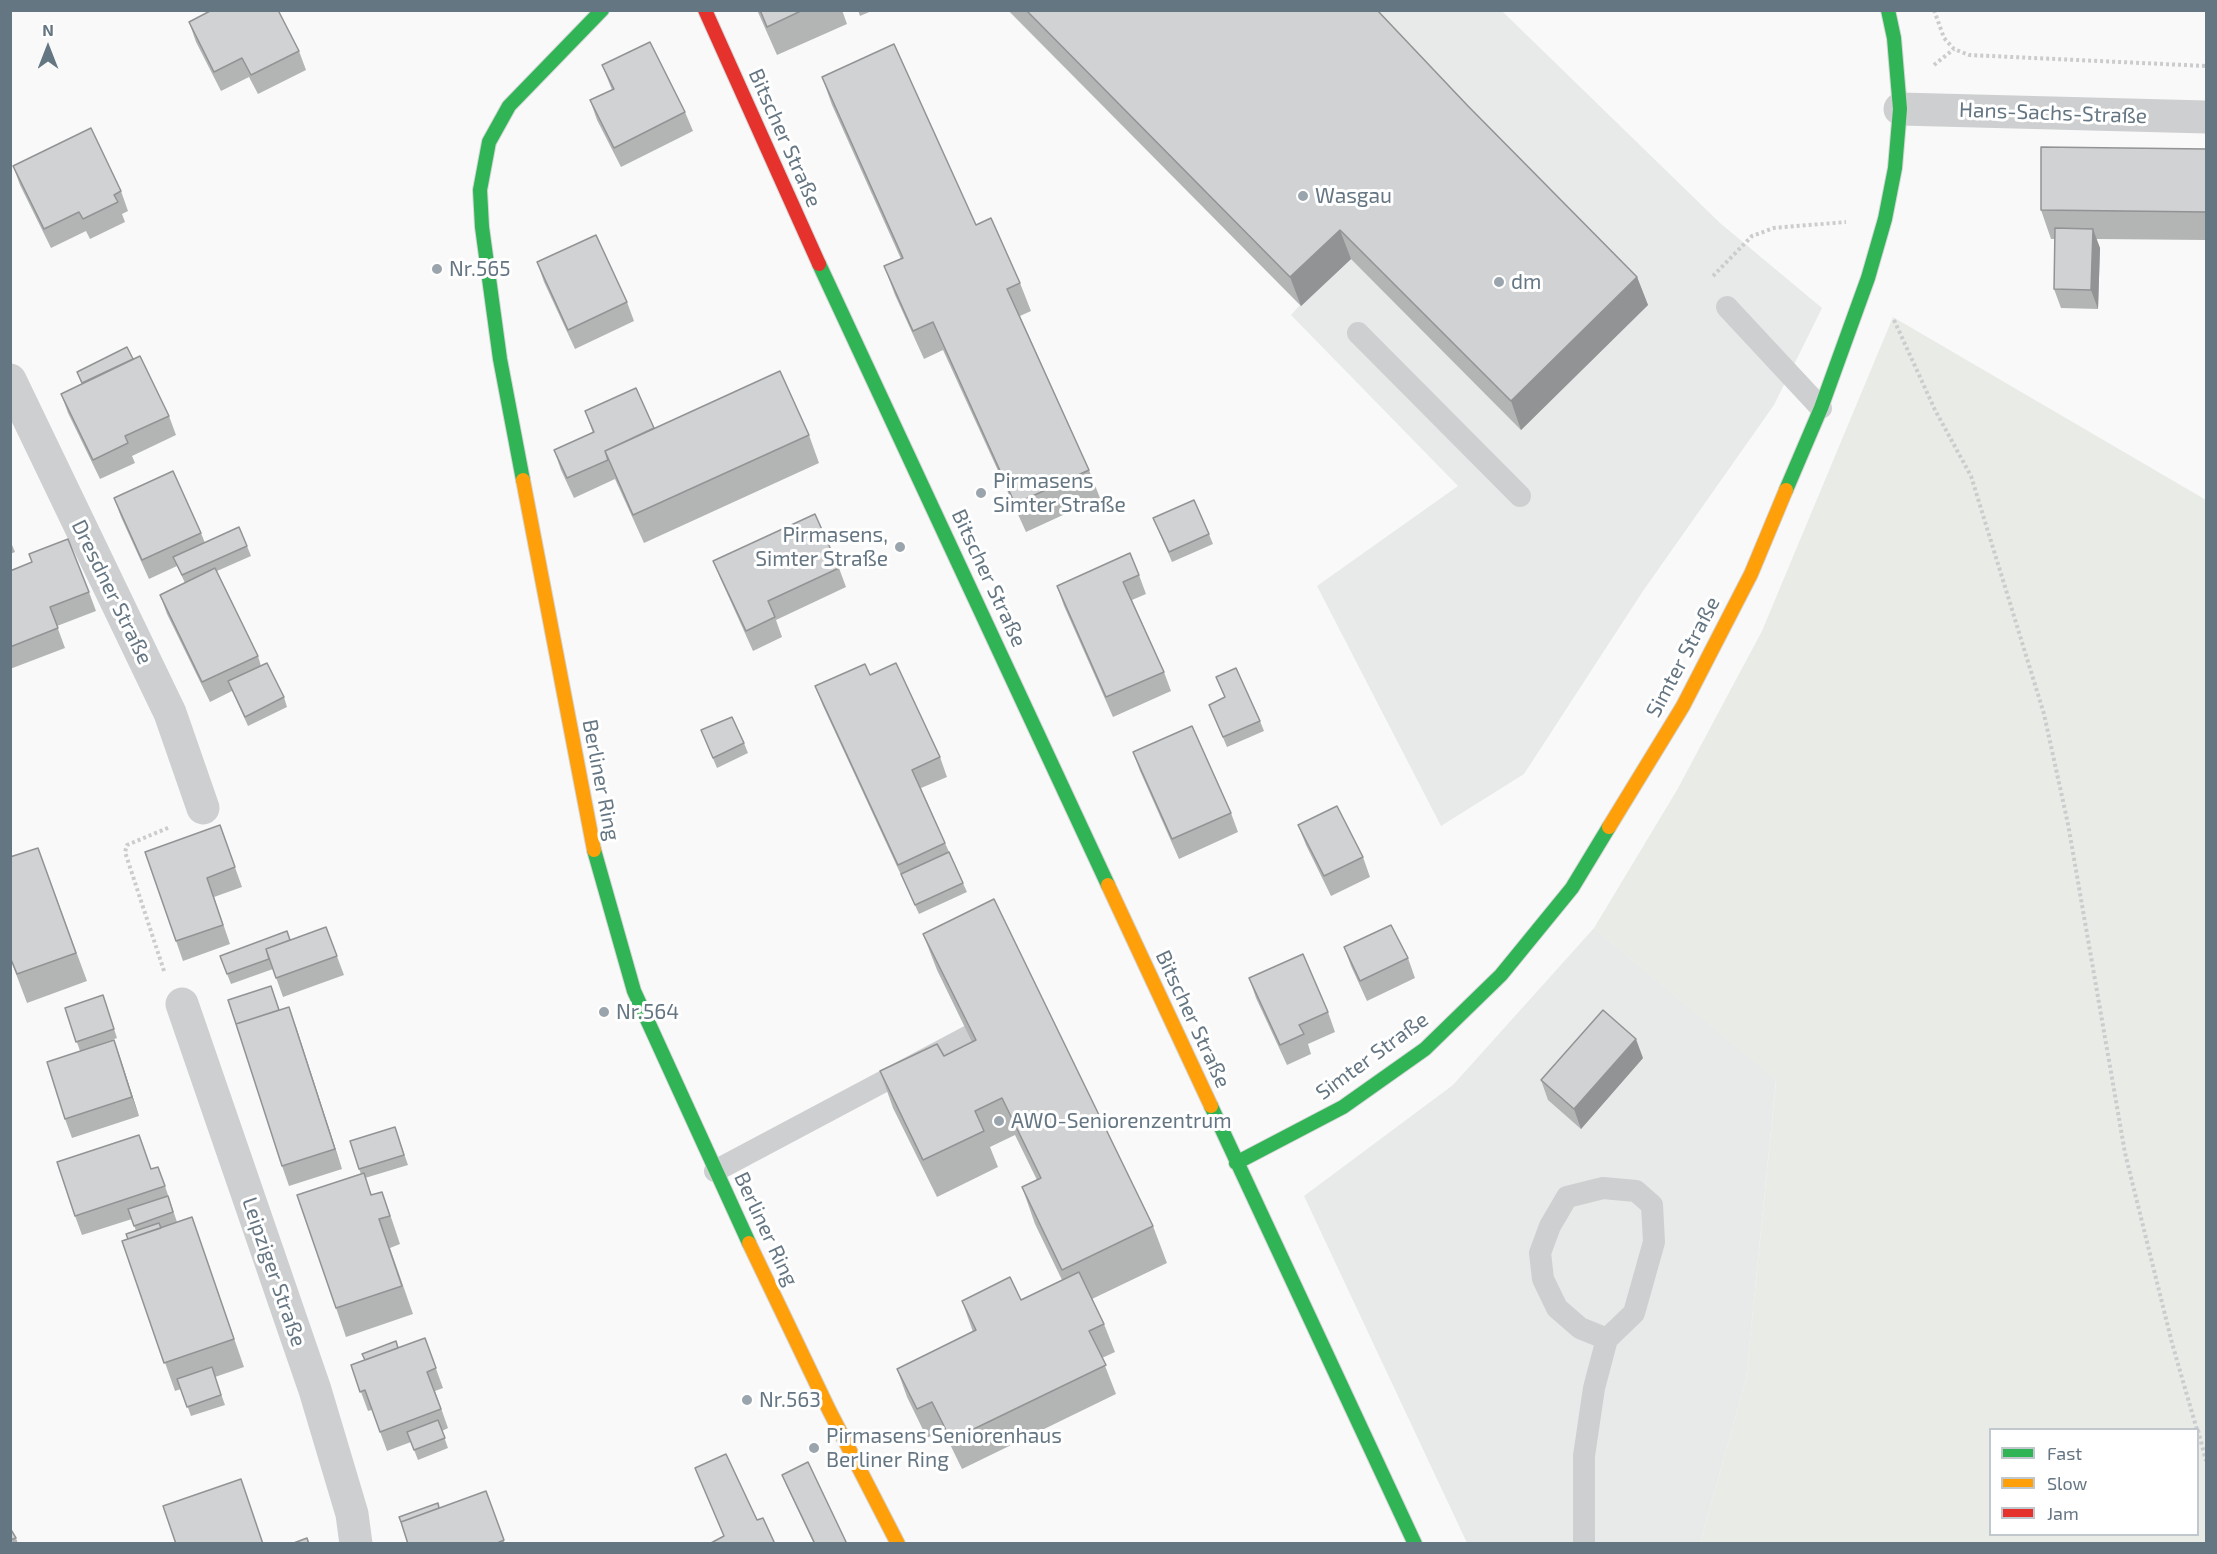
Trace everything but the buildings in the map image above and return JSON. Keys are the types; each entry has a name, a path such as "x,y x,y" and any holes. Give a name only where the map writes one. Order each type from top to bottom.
{"street":[{"name":"Berliner Ring","path":"602,10 509,106 497,125 482,169 482,227 500,359 597,866 634,991 715,1171 829,1410 898,1544"},
{"name":"Bitscher Straße","path":"705,10 810,246 1415,1544"},
{"name":"Simter Straße","path":"1236,1163 1343,1107 1425,1049 1501,975 1572,888 1683,706 1751,573 1821,408 1868,278 1885,219 1895,168 1900,109 1894,38 1887,10"},
{"name":"Hans-Sachs-Straße","path":"1900,109 2206,117"},
{"name":"Dresdner Straße","path":"10,380 170,713 203,808"},
{"name":"Leipziger Straße","path":"182,1004 315,1390 352,1514 356,1544"}],"lane":[{"path":"1727,307 1821,408"},
{"path":"1358,333 1520,496"},
{"path":"715,1171 969,1036"},
{"path":"1584,1544 1584,1456 1594,1388 1607,1339 1634,1313 1654,1242 1652,1205 1636,1191 1604,1188 1567,1197 1550,1226 1540,1253 1543,1280 1557,1308 1580,1328 1607,1339"}],"path":[{"path":"1934,10 1944,38 1954,49 1969,55 2206,66"},
{"path":"1712,277 1752,236 1774,228 1885,219"},
{"path":"1892,315 1935,410 1971,476 2044,714 2068,824 2125,1153 2172,1344 2196,1428"},
{"path":"182,1004 167,981 125,852 127,845 194,817 203,808"},
{"path":"2199,1437 2206,1461"}],"shaded area":[{"path":"1008,11 1502,11 1720,223 1822,308 1774,405 1643,591 1524,774 1441,826 1317,586 1458,486 1291,315 1300,305"},
{"path":"1893,317 2206,500 2206,1543 1700,1543 1746,1379 1776,1081 1594,928 1677,790 1762,631"},
{"path":"1594,928 1776,1080 1746,1379 1700,1543 1467,1543 1304,1196 1453,1085"}],"traffic: fast":[{"path":"523,480 500,359 482,227 480,190 489,142 509,106 602,10"},
{"path":"1786,490 1821,408 1868,278 1885,219 1895,168 1900,109 1894,38 1888,10"},
{"path":"819,264 1108,885"},
{"path":"1236,1163 1343,1107 1425,1049 1501,975 1572,888 1609,827"},
{"path":"594,850 634,991 749,1243"},
{"path":"1211,1106 1415,1544"}],"traffic: slow":[{"path":"523,480 594,850"},
{"path":"1609,827 1683,706 1751,574 1786,490"},
{"path":"1108,885 1211,1106"},
{"path":"749,1243 829,1410 898,1544"}],"traffic: jam":[{"path":"705,10 819,264"}],"place":[{"name":"Wasgau","path":"1303,196"},
{"name":"Nr.565","path":"437,269"},
{"name":"dm","path":"1499,282"},
{"name":"Pirmasens Simter Straße","path":"981,493"},
{"name":"Pirmasens, Simter Straße","path":"900,547"},
{"name":"Nr.564","path":"604,1012"},
{"name":"AWO-Seniorenzentrum","path":"999,1121"},
{"name":"Nr.563","path":"747,1400"},
{"name":"Pirmasens Seniorenhaus Berliner Ring","path":"814,1448"}]}
